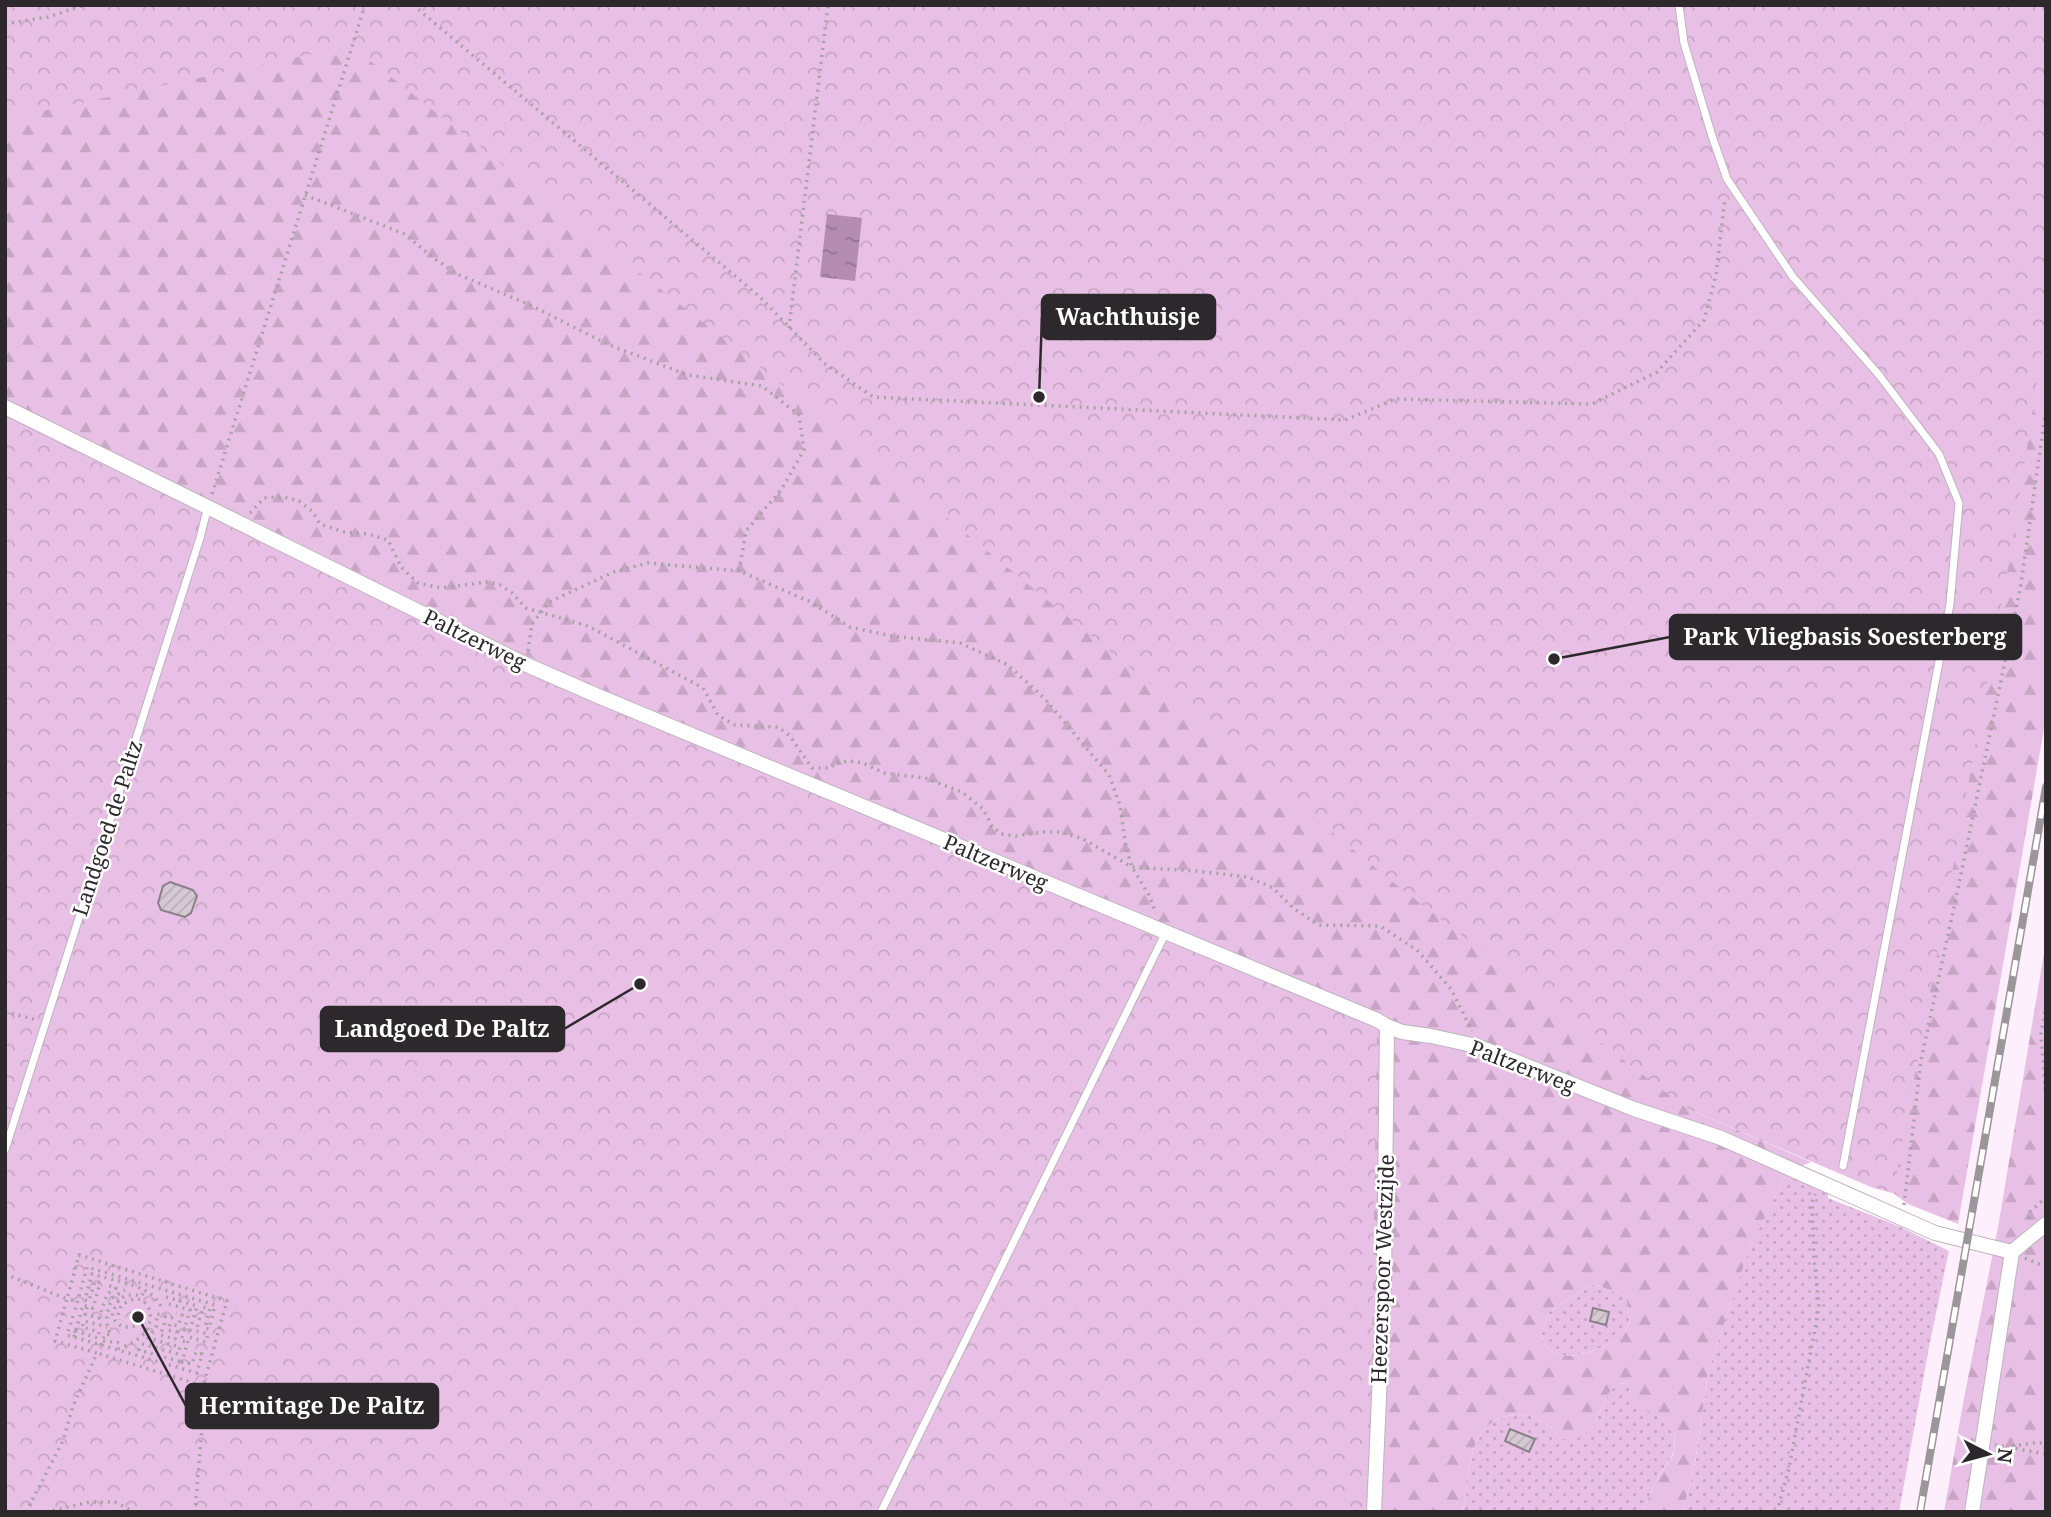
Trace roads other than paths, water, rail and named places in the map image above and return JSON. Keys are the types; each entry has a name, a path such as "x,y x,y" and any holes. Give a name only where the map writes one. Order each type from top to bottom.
{"street":[{"name":"Paltzerweg","path":"5,407 527,665 1402,1032 1431,1035 1477,1046 1634,1109 1721,1138 1935,1233 2011,1252"},
{"name":"Heezerspoor Westzijde","path":"1374,1512 1384,1282 1387,1026"},
{"path":"1972,1512 2011,1252 2046,1224"}],"lane":[{"path":"1679,5 1684,43 1727,179 1793,277 1879,375 1939,454 1959,503 1950,604 1843,1166"},
{"name":"Landgoed de Paltz","path":"5,1150 208,506"},
{"path":"881,1512 1164,932"}],"water":[{"path":"827,214 862,218 855,281 820,277"}],"railway":[{"path":"1920,1512 2046,787"}],"place":[{"name":"Wachthuisje","path":"1039,397"},
{"name":"Park Vliegbasis Soesterberg","path":"1554,659"},
{"name":"Landgoed De Paltz","path":"640,984"},
{"name":"Hermitage De Paltz","path":"138,1317"}]}
